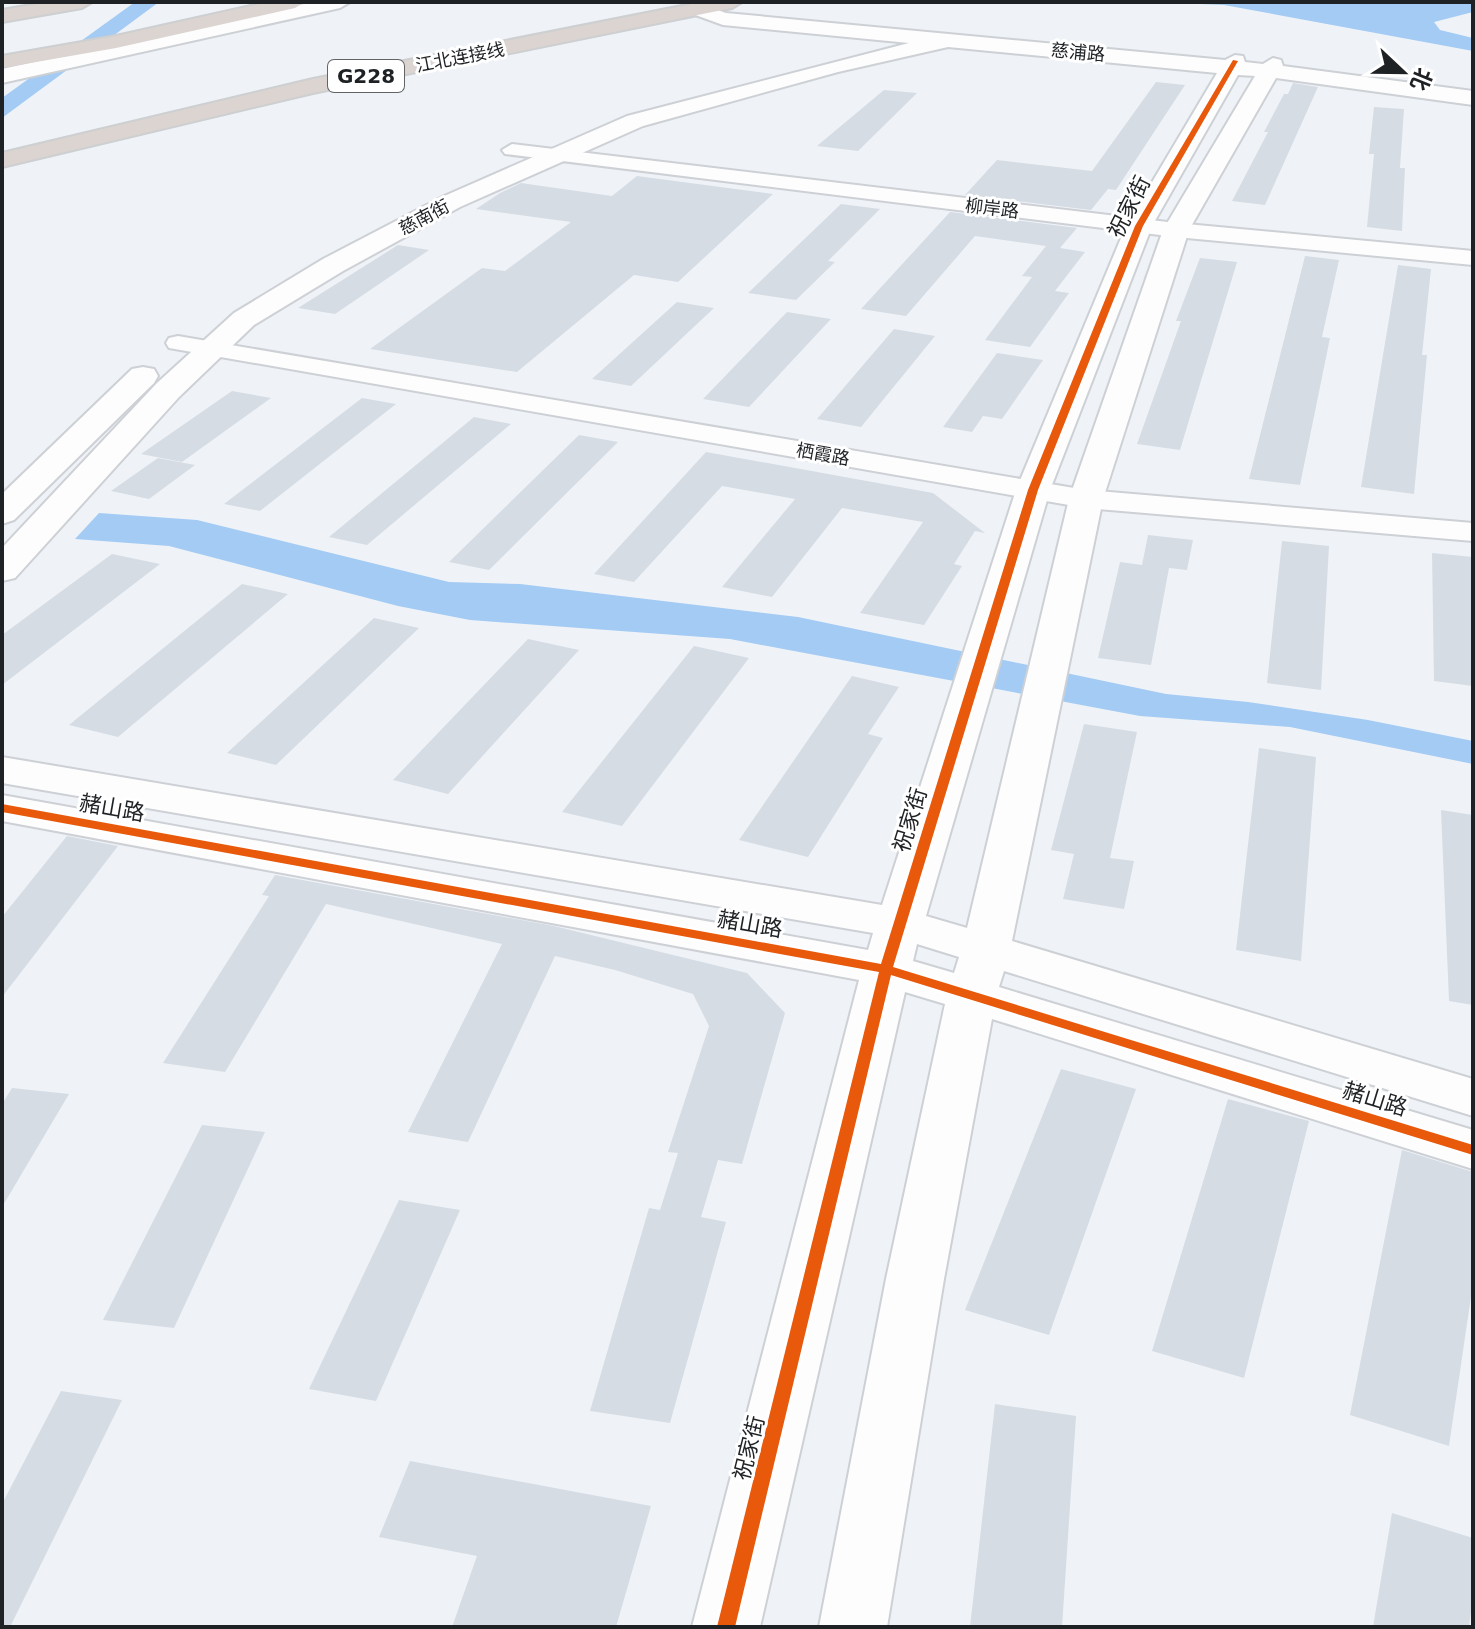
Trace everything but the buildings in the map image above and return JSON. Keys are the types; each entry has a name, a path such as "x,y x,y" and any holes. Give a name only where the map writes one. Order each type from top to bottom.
{"highway":[{"path":"2,16 82,2"},
{"path":"2,62 116,42 295,2"},
{"name":"江北连接线","path":"2,146 283,80 713,3"},
{"name":"江北连接线","path":"2,160 313,86 713,3"}],"street":[{"path":"2,76 340,2"},
{"name":"慈浦路","path":"713,3 723,19 1252,66 1473,98"},
{"name":"慈浦路","path":"713,3 748,14 1473,92"},
{"name":"慈南街","path":"327,240 512,150 559,131 668,97 915,37"},
{"name":"慈南街","path":"2,570 168,390 244,319 333,265 451,202 635,121 949,40"},
{"name":"祝家街","path":"726,1627 886,969 1033,490 1158,228 1252,66"},
{"name":"柳岸路","path":"512,150 1158,228 1473,258"},
{"name":"祝家街","path":"853,1627 915,1279 971,997 986,950 1086,499 1158,228"},
{"path":"2,513 207,316 274,271"},
{"name":"栖霞路","path":"178,343 1086,499 1473,532"},
{"name":"赭山路","path":"2,770 899,923 1473,1098"},
{"name":"赭山路","path":"2,808 886,969 1473,1150"}],"water":[{"path":"135,2 159,2 2,118 2,98"},
{"path":"1155,2 1473,2 1473,12 1434,22 1440,30 1473,38 1473,51 1224,5"},
{"path":"99,513 197,520 449,582 520,584 798,617 1166,694 1248,702 1368,720 1473,741 1473,764 1290,727 1140,716 730,639 470,620 398,606 169,546 75,539"}],"cycle path":[{"path":"726,1627 886,969 1033,490 1139,226 1235,61"},
{"path":"2,808 886,969 1473,1150"}]}
